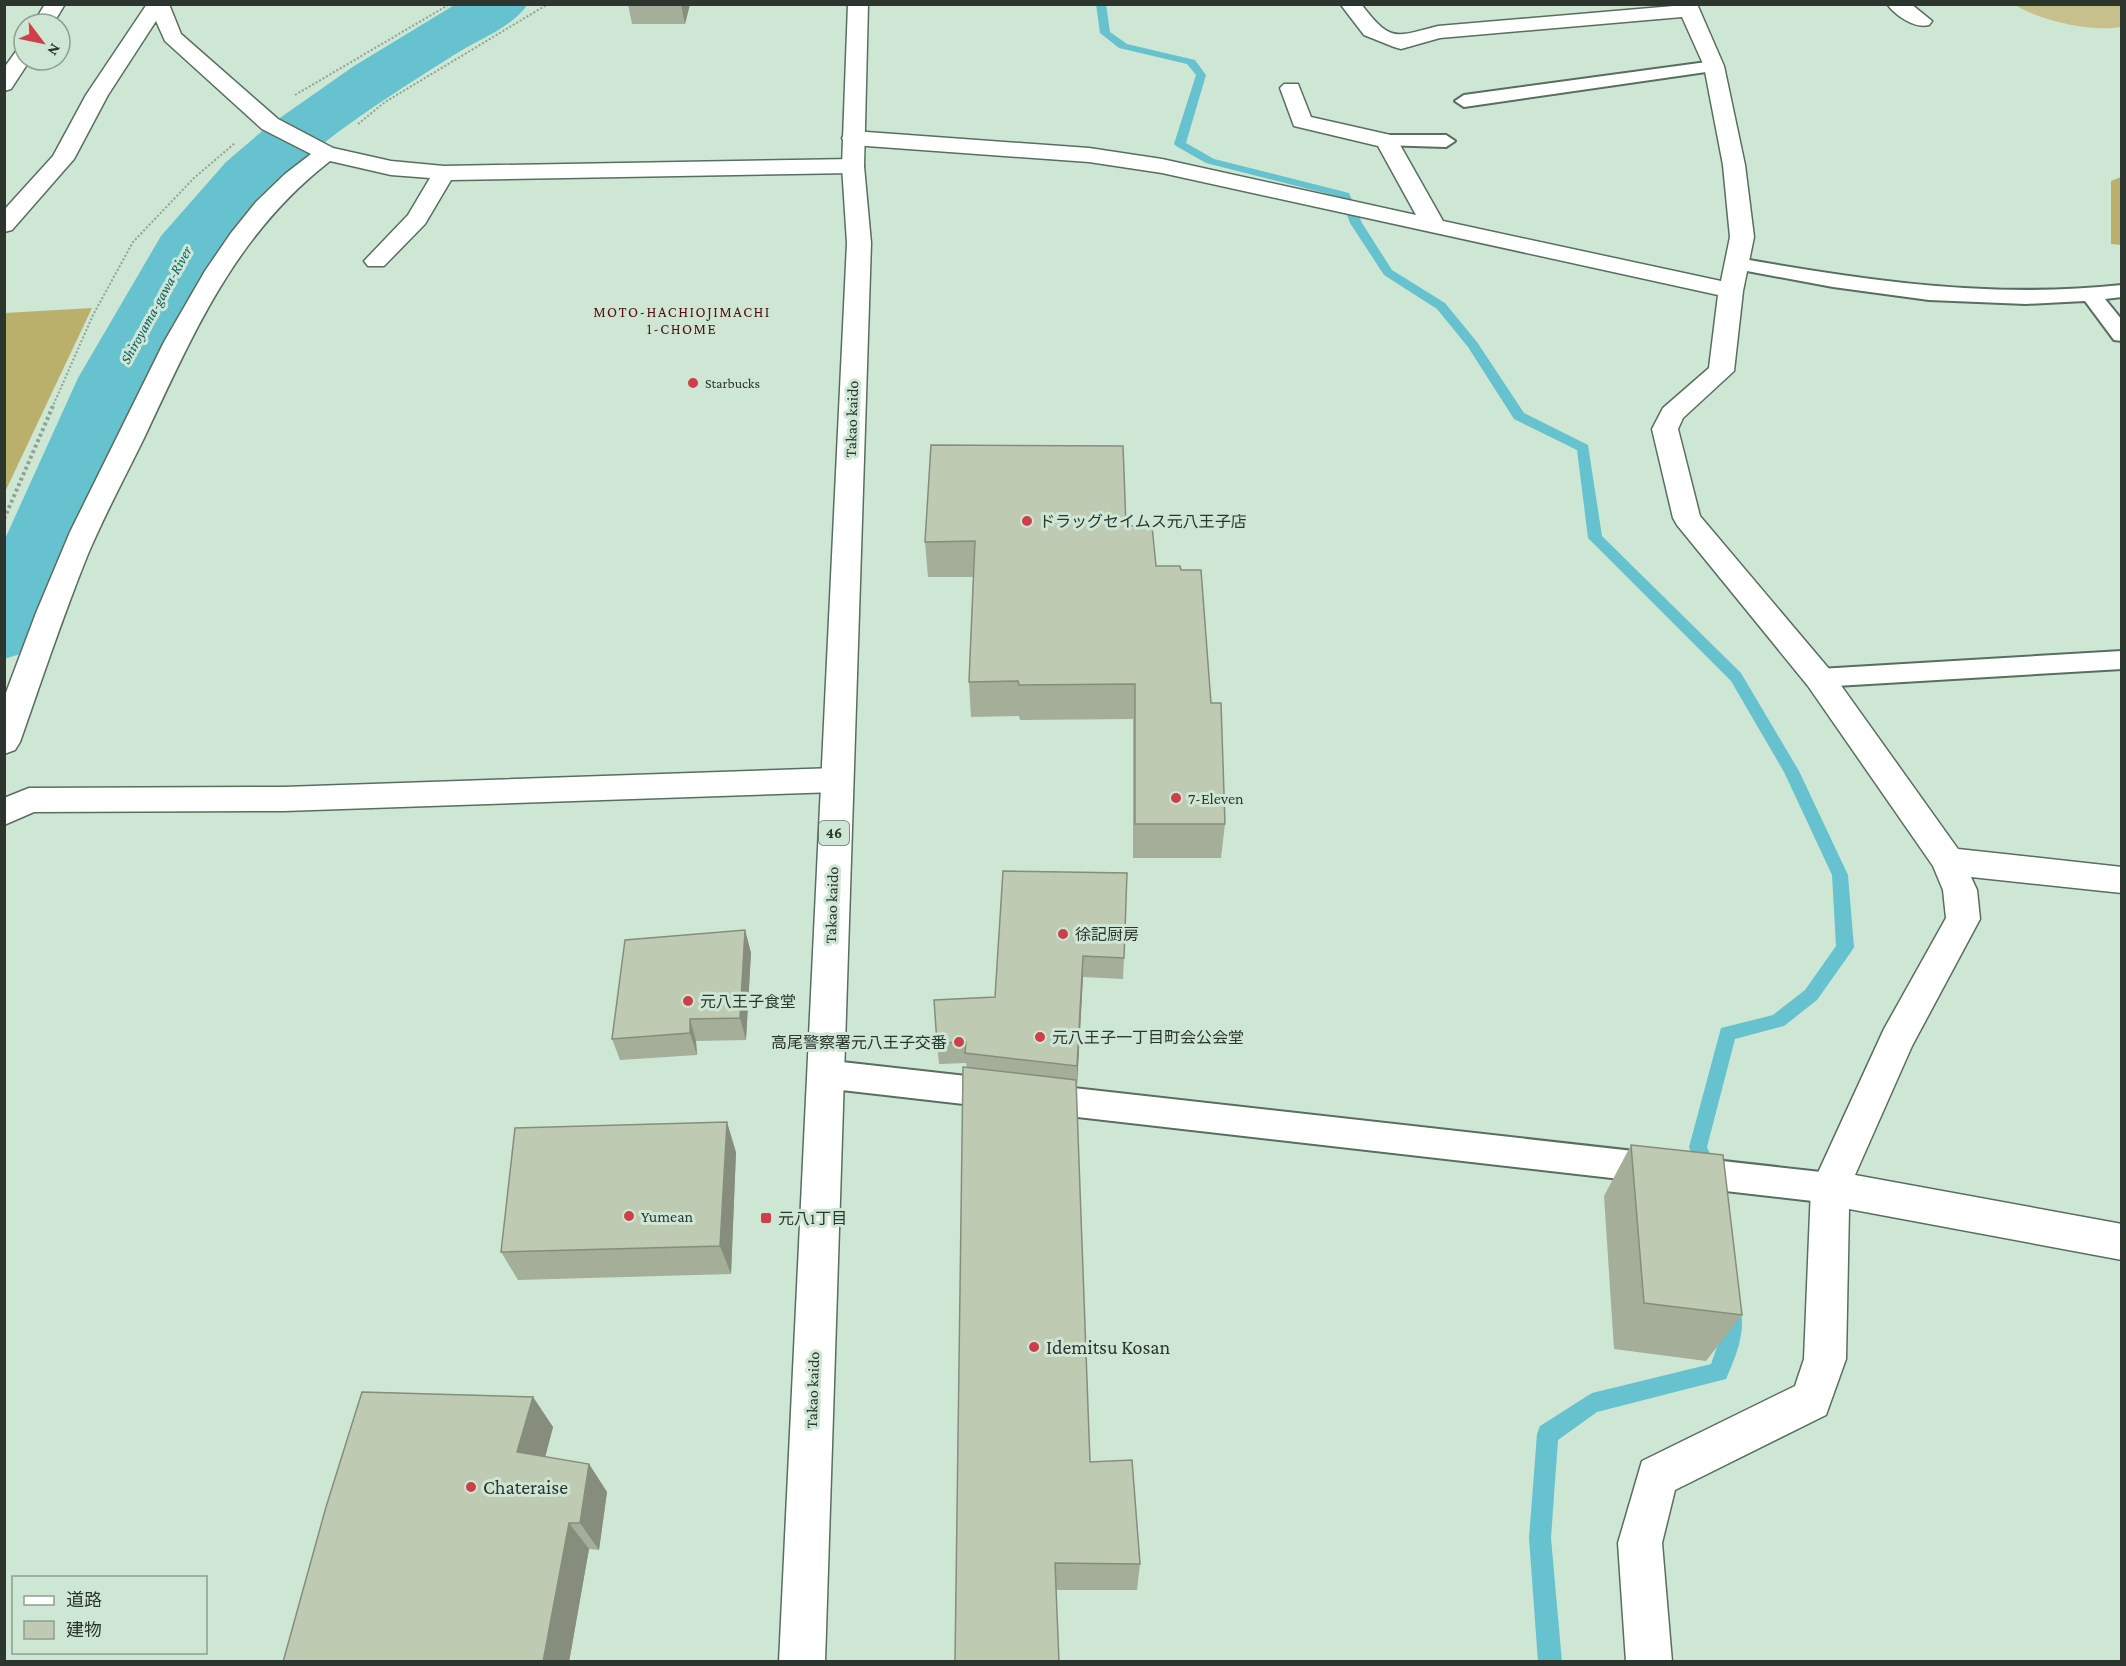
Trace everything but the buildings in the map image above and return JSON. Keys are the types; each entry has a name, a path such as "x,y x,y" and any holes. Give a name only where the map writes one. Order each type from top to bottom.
{"main road":[{"path":"158,4 172,37 267,121 320,151 391,168 444,173 853,152 1089,155 1162,166 1435,228 1735,277"},
{"path":"4,225 63,159 97,95 158,4"},
{"name":"Takao kaido","path":"802,1662 859,243 853,152 858,4"},
{"path":"1897,4 1922,21"},
{"path":"1351,5 1371,31 1401,43 1438,32 1688,7 1714,66 1734,165 1742,237 1721,371 1672,414 1665,429 1687,518 1819,678 1948,861 1960,890 1963,919 1897,1040 1830,1188 1825,1359 1811,1400 1657,1476 1640,1543 1649,1662"},
{"path":"4,85 12,72"},
{"path":"1291,88 1302,121 1387,141 1435,228"},
{"path":"4,742 67,570 184,328 222,260 257,214 320,151"},
{"path":"376,261 417,219 444,173"},
{"path":"4,813 29,800 284,799 836,780"},
{"path":"1948,861 2121,880"},
{"path":"1830,1188 2121,1242"}],"lane":[{"path":"1464,101 1714,66"},
{"path":"1387,141 1446,141"},
{"path":"1735,277 2023,298 2091,295 2121,291"},
{"path":"2091,295 2121,335"},
{"path":"1819,678 2121,660"},
{"path":"824,1074 1830,1188"}],"path":[{"path":"4,519 93,315 133,242 194,178 313,84 450,4"},
{"path":"320,151 385,102 548,4"}],"shaded area":[{"path":"2015,5 2121,5 2121,27 2095,28 2066,24 2038,16"},
{"path":"2121,177 2121,245 2111,244 2111,181"},
{"path":"92,308 5,492 5,313"}],"waterway":[{"name":"Shiroyama-gawa-River","path":"4,629 53,524 115,378 185,250 249,176 289,140 375,79 454,29 500,4"},
{"path":"1101,4 1105,33 1123,46 1191,62 1201,75 1180,144 1210,161 1345,195 1356,223 1388,272 1441,306 1473,345 1519,416 1583,448 1595,538 1736,677 1791,771 1840,875 1845,947 1811,995 1778,1021 1727,1033 1698,1147 1708,1172"},
{"path":"1550,1662 1540,1538 1548,1434 1592,1403 1719,1372 1733,1330 1730,1306"}],"place":[{"name":"Starbucks","path":"693,383"},
{"name":"ドラッグセイムス元八王子店","path":"1027,521"},
{"name":"7-Eleven","path":"1176,798"},
{"name":"徐記厨房","path":"1063,934"},
{"name":"元八王子食堂","path":"688,1001"},
{"name":"元八王子一丁目町会公会堂","path":"1040,1037"},
{"name":"高尾警察署元八王子交番","path":"959,1042"},
{"name":"Yumean","path":"629,1216"},
{"name":"元八1丁目","path":"766,1218"},
{"name":"Idemitsu Kosan","path":"1034,1347"},
{"name":"Chateraise","path":"471,1487"}],"district":[{"name":"MOTO-HACHIOJIMACHI 1-CHOME","path":"682,320"}]}
